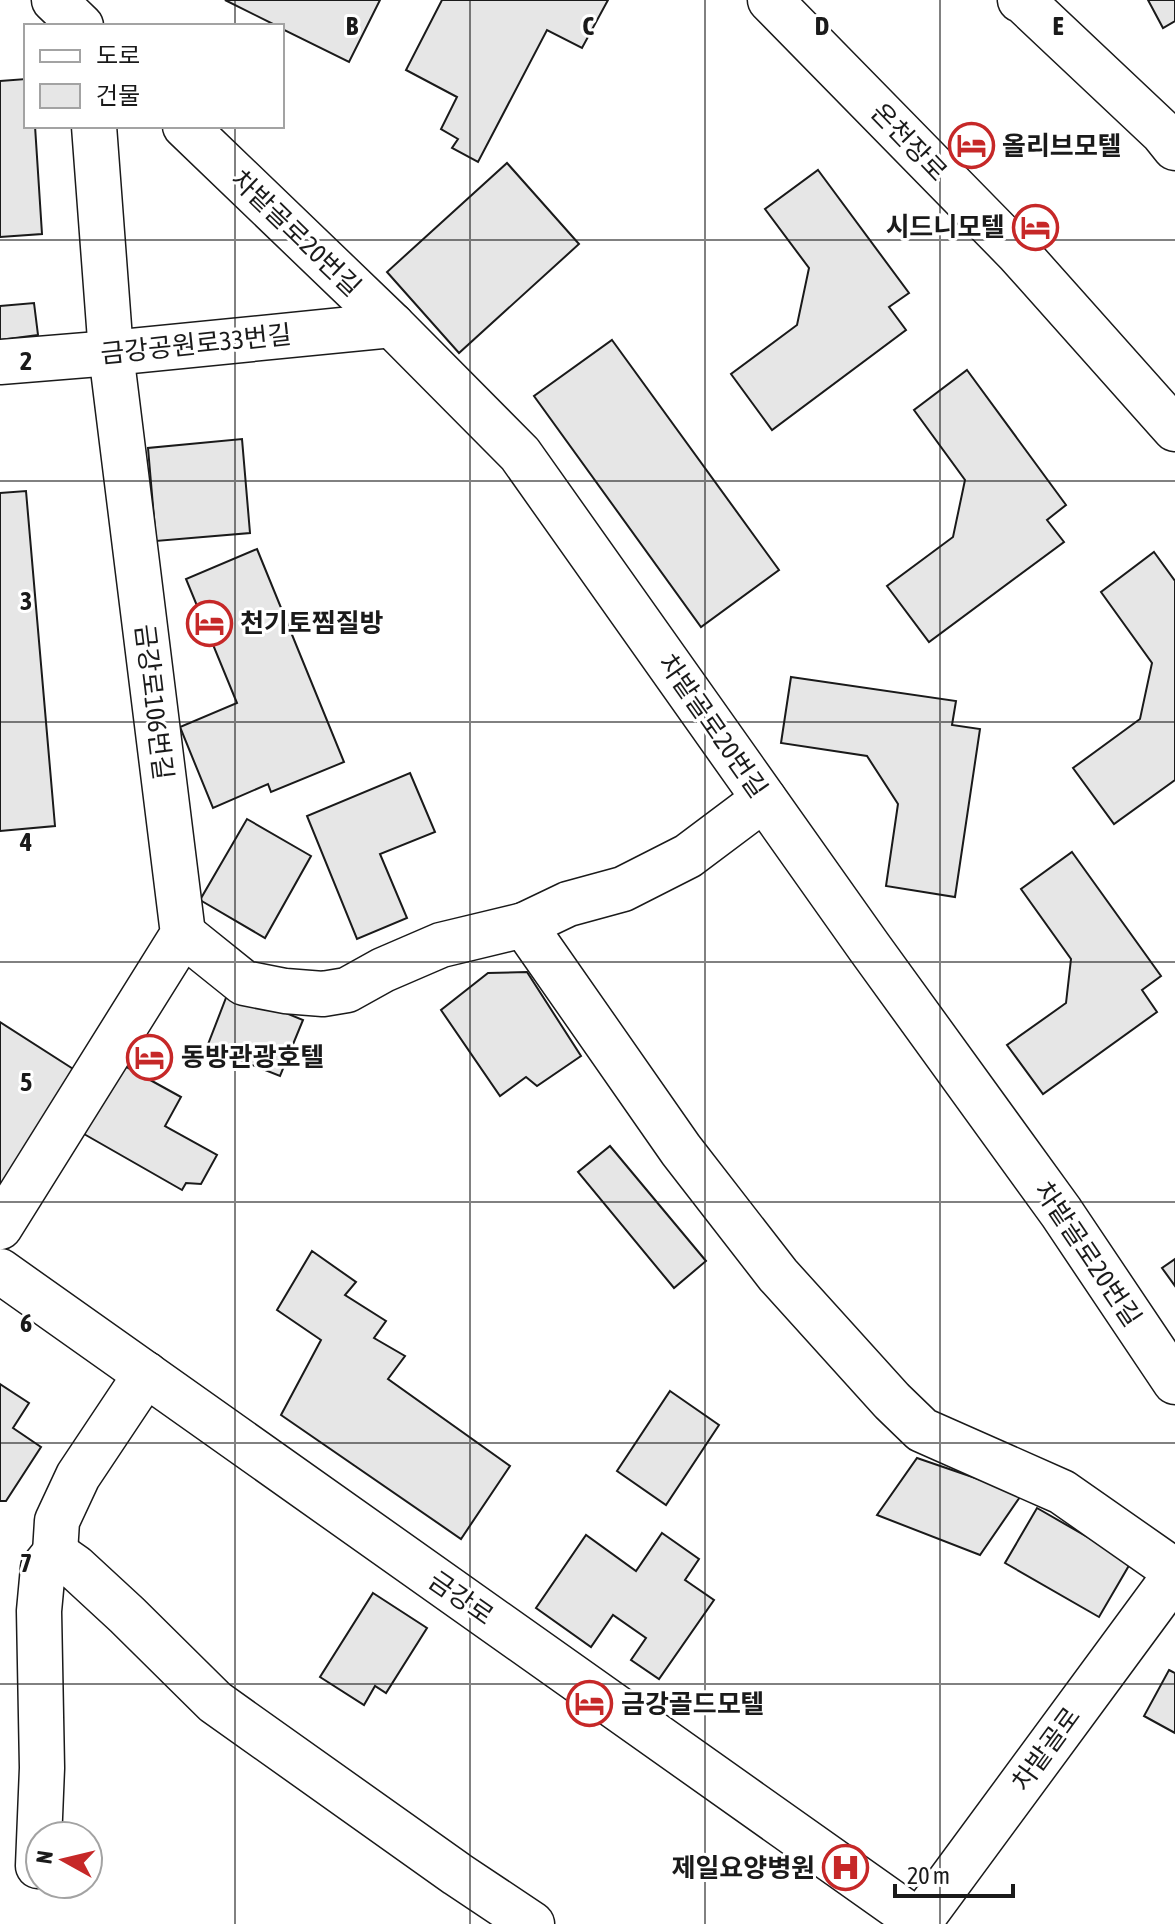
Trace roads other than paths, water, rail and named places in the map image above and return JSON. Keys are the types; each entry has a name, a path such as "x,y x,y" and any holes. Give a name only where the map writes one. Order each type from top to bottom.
{"street":[{"path":"54,0 79,24"},
{"name":"온천장로","path":"770,0 1018,253 1175,429"},
{"path":"1020,0 1171,135"},
{"name":"금강로106번길","path":"94,128 111,353 183,934"},
{"name":"차밭골로20번길","path":"187,128 392,325 520,454 1061,1212 1175,1382"},
{"name":"금강공원로33번길","path":"0,362 392,325"},
{"path":"0,1227 183,934 244,983 323,994 347,990 383,970 441,945 524,925 568,904 623,889 688,856 764,799"},
{"path":"524,925 681,1150 749,1238 778,1275 892,1401 922,1430 1062,1492 1175,1573"},
{"name":"금강로","path":"0,1271 920,1923"},
{"path":"40,1820 39,1611 43,1568 55,1553 57,1521 78,1476 146,1374"},
{"path":"55,1553 117,1606 215,1702 532,1924"},
{"name":"차밭골로","path":"920,1923 1175,1573"}],"place":[{"name":"올리브모텔","path":"971,146"},
{"name":"시드니모텔","path":"1036,227"},
{"name":"천기토찜질방","path":"209,623"},
{"name":"동방관광호텔","path":"150,1057"},
{"name":"금강골드모텔","path":"590,1704"},
{"name":"제일요양병원","path":"846,1868"}]}
